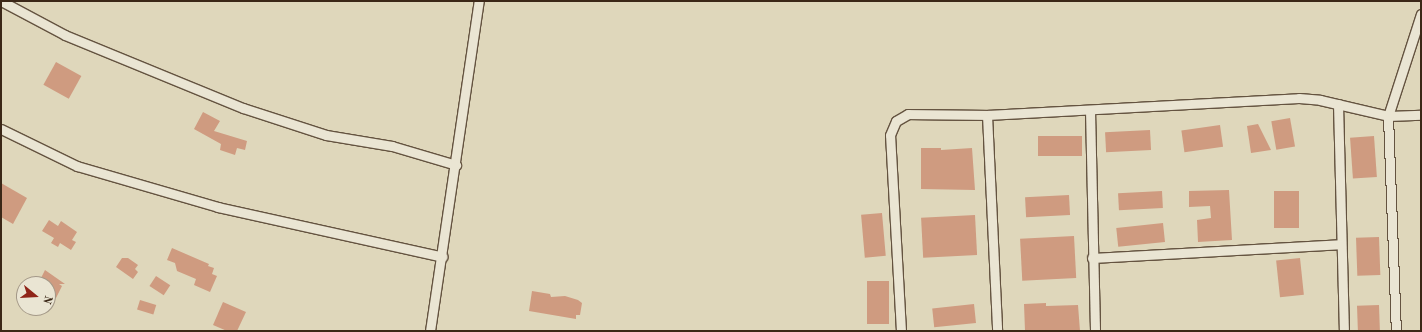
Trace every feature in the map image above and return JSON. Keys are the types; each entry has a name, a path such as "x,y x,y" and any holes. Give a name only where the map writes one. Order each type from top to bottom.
{"street":[{"path":"430,331 443,257 479,1"},
{"path":"3,3 65,35 243,108 326,135 392,146 456,165"},
{"path":"1396,331 1388,116 1421,14"},
{"path":"901,331 890,135 896,121 908,114 987,115 1299,98 1338,104 1388,116 1421,115"},
{"path":"1338,104 1340,244 1344,331"},
{"path":"1090,110 1092,258 1095,331"},
{"path":"987,115 997,331"},
{"path":"1,129 78,166 210,205 443,257"},
{"path":"1092,258 1340,244"}],"building":[{"path":"56,62 81,76 69,99 43,85"},
{"path":"203,112 220,121 214,131 247,141 245,150 237,148 235,155 220,150 221,144 194,129"},
{"path":"1290,118 1295,147 1276,150 1271,121"},
{"path":"1258,124 1271,150 1251,153 1247,126"},
{"path":"1220,125 1223,147 1184,152 1181,130"},
{"path":"1150,130 1151,150 1106,152 1105,132"},
{"path":"1038,136 1082,136 1082,156 1038,156"},
{"path":"1374,136 1377,177 1353,179 1350,138"},
{"path":"921,148 941,148 941,150 972,148 975,190 921,189"},
{"path":"1,183 27,198 13,224 1,217"},
{"path":"1229,190 1232,240 1198,242 1197,220 1211,218 1210,206 1189,207 1189,191"},
{"path":"1162,191 1163,208 1119,210 1118,193"},
{"path":"1274,191 1299,191 1299,228 1274,228"},
{"path":"1069,195 1070,215 1026,217 1025,197"},
{"path":"882,213 886,256 865,258 861,215"},
{"path":"975,215 977,255 923,258 921,218"},
{"path":"49,220 58,226 61,221 77,232 72,240 76,242 71,250 60,243 58,247 51,243 54,238 42,231"},
{"path":"1163,223 1165,242 1118,247 1116,228"},
{"path":"1074,236 1076,278 1022,281 1020,239"},
{"path":"1379,237 1380,275 1357,276 1356,238"},
{"path":"172,248 209,264 208,266 214,268 212,274 217,276 210,292 194,285 196,279 177,271 175,263 167,260"},
{"path":"122,258 128,258 138,265 135,269 138,272 133,279 116,267"},
{"path":"1300,258 1304,295 1280,297 1276,261"},
{"path":"45,270 54,276 42,276"},
{"path":"156,276 170,285 164,295 149,286"},
{"path":"56,278 65,284 59,284 62,286 56,298"},
{"path":"867,281 889,281 889,324 867,324"},
{"path":"532,291 550,294 551,297 565,296 578,300 582,303 580,315 576,315 576,319 529,311"},
{"path":"140,300 156,305 153,315 137,310"},
{"path":"223,302 246,312 237,331 227,331 213,325"},
{"path":"1046,303 1046,306 1078,305 1080,331 1025,331 1024,304"},
{"path":"974,304 976,323 934,327 932,308"},
{"path":"1379,305 1380,331 1358,331 1357,306"}]}
